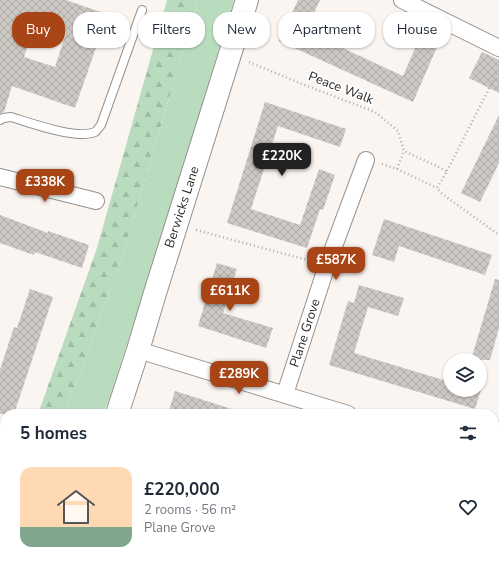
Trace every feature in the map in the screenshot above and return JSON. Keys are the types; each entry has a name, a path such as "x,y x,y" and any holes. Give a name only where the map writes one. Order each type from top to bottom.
{"street":[{"name":"Berwicks Lane","path":"119,409 247,0"},
{"path":"402,0 499,48"},
{"name":"Plane Grove","path":"285,394 327,265 366,160"},
{"path":"0,177 96,201"},
{"path":"138,350 332,409"}],"lane":[{"path":"0,120 11,117 66,133 83,135 96,132 101,125 142,10"}],"path":[{"name":"Peace Walk","path":"230,54 375,112 398,131 404,151"},
{"path":"437,188 499,69"},
{"path":"397,169 404,151 447,171"},
{"path":"366,160 397,169 437,188 441,193 499,235"},
{"path":"176,224 327,265"}],"green space":[{"path":"167,0 198,0 194,12 164,12"},
{"path":"198,0 234,0 230,12 213,12 213,48 219,48 159,246 110,397 105,409 67,409 123,254 184,48 205,48 205,12 194,12"},
{"path":"153,48 184,48 123,254 67,409 40,409 97,248"}],"building":[{"path":"0,0 66,0 100,12 73,12 73,48 96,48 75,108 12,86 4,112 0,113"},
{"path":"298,0 320,0 315,12 292,12"},
{"path":"294,48 343,48 403,76 415,48 437,48 413,102"},
{"path":"482,52 499,60 499,93 469,78"},
{"path":"265,102 346,129 340,147 278,126 251,209 300,225 319,169 335,175 323,210 320,209 307,248 227,223"},
{"path":"499,115 499,163 480,202 461,193"},
{"path":"0,215 48,233 48,231 89,245 82,268 35,252 34,255 0,243"},
{"path":"384,219 492,255 485,275 399,246 394,262 372,255"},
{"path":"217,263 237,269 223,313 273,328 266,348 198,326"},
{"path":"495,279 499,280 499,328 490,360 487,360 487,353 473,353"},
{"path":"359,285 404,298 398,316 368,307 354,353 443,380 443,397 479,397 475,409 329,365 348,301 354,303"},
{"path":"30,289 53,297 16,409 0,409 0,370 14,327 17,328"},
{"path":"175,391 232,409 170,409"}]}
